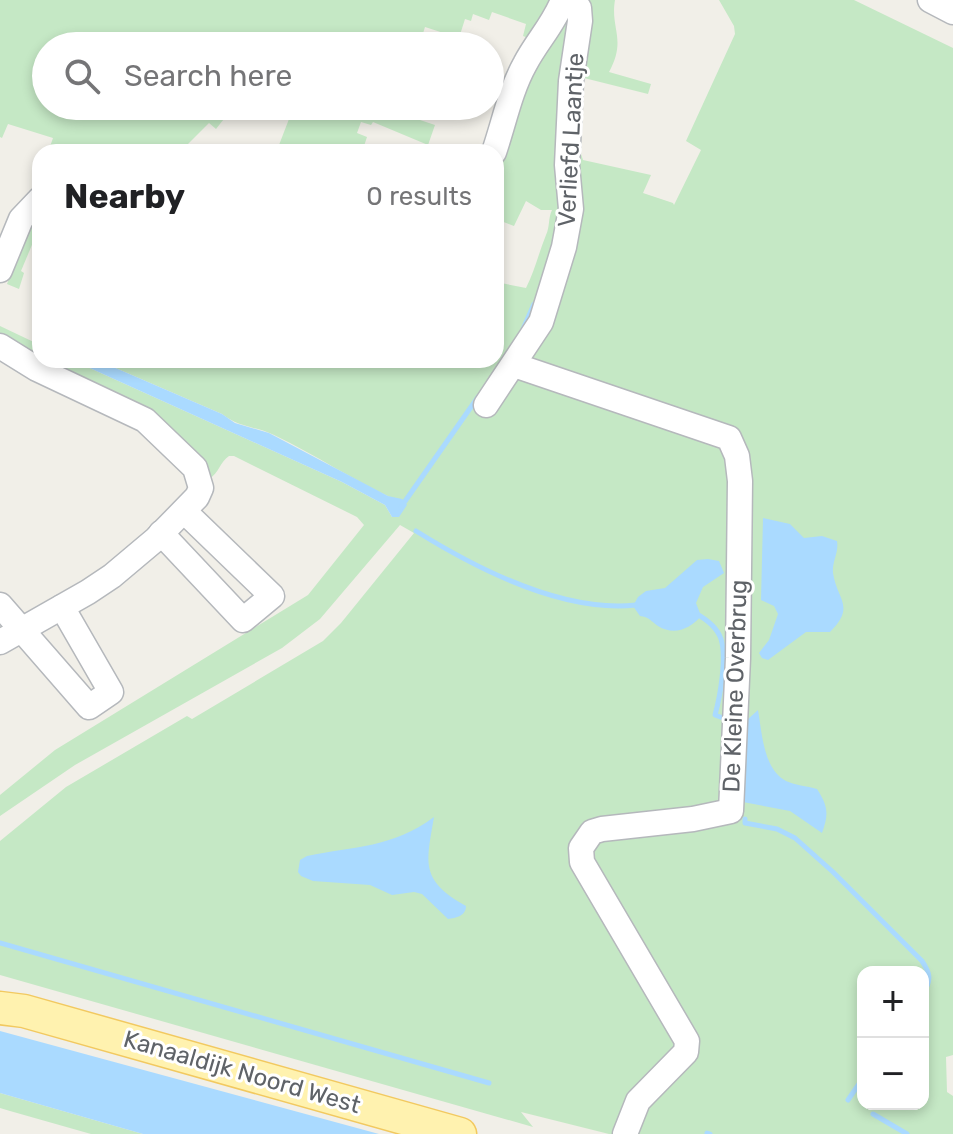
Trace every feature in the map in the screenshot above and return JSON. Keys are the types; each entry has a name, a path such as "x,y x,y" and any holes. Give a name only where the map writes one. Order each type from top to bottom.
{"main road":[{"name":"Kanaaldijk Noord West","path":"8,1006 460,1134"}],"street":[{"path":"497,144 519,75 532,51 555,21 563,0"},
{"name":"Verliefd Laantje","path":"486,405 541,322 564,247 571,209 567,165 571,81 580,21 579,8 573,0"},
{"path":"930,0 953,12"},
{"path":"0,270 10,214 32,203"},
{"path":"0,346 32,366"},
{"name":"De Kleine Overbrug","path":"514,365 729,438 737,456 738,643 731,811 693,819 602,829 592,832 581,848 582,862 687,1041 686,1052 638,1101 625,1134"},
{"path":"0,642 112,576 184,511 201,488 195,468 145,420 35,368"},
{"path":"161,533 243,620 272,596 184,511"},
{"path":"0,605 89,707 111,692 62,607"}],"green space":[{"path":"0,0 557,0 528,38 523,36 526,24 492,12 489,20 473,14 471,21 465,19 461,32 440,32 425,27 423,32 32,32 32,120 223,120 216,129 209,123 188,144 51,144 53,138 8,124 0,137"},
{"path":"572,0 615,0 617,51 609,72 651,84 648,94 580,77 580,151 583,160 651,175 643,193 674,205 701,150 686,141 735,34 734,26 719,0 854,0 953,48 953,1055 946,1057 947,1092 953,1096 953,1134 609,1134 521,1112 533,1127 0,975 0,841 66,787 187,716 192,719 323,641 414,533 400,525 320,619 282,648 75,765 0,816 0,795 55,750 308,595 364,525 357,517 234,456 226,458 209,479 199,465 48,368 90,368 342,482 385,505 392,517 396,500 267,432 235,422 116,368 504,368 504,284 526,288 552,210 541,210 526,201 514,226 504,222 504,148 519,101"},
{"path":"289,120 420,120 435,125 428,144 373,122 371,125 361,122 357,133 367,137 365,144 279,144"},
{"path":"32,224 32,245 21,271 24,273 19,289 7,284"},
{"path":"0,326 32,341 32,358 0,337"},
{"path":"0,1093 143,1134 91,1134 10,1111 0,1108"}],"water":[{"path":"90,368 116,368 222,414 235,423 269,433 388,496 402,499 407,505 399,517 392,517 385,505 342,482"},
{"path":"763,518 790,524 804,538 822,536 837,541 833,573 843,603 842,616 830,632 806,632 768,660 759,653 769,640 778,614 774,606 761,600"},
{"path":"697,560 719,561 724,573 703,587 696,603 701,616 697,621 676,631 664,629 640,616 633,606 638,597 646,591 665,588"},
{"path":"758,710 772,768 786,781 817,789 821,795 826,810 822,833 790,811 743,802 747,720"},
{"path":"434,817 428,859 430,869 440,888 466,906 457,917 448,919 422,894 392,895 370,885 313,881 298,872 300,860 307,856 388,840"},
{"path":"0,1031 379,1134 143,1134 0,1093"}],"waterway":[{"path":"523,329 534,304"},
{"path":"401,507 478,397"},
{"path":"416,531 493,573 550,595 608,606 636,605"},
{"path":"695,613 711,624 721,639 723,667 715,715 723,718"},
{"path":"745,819 745,823 777,829 795,838 833,872 925,966"},
{"path":"0,943 489,1083"},
{"path":"848,1100 857,1087"},
{"path":"873,1114 907,1134"}]}
